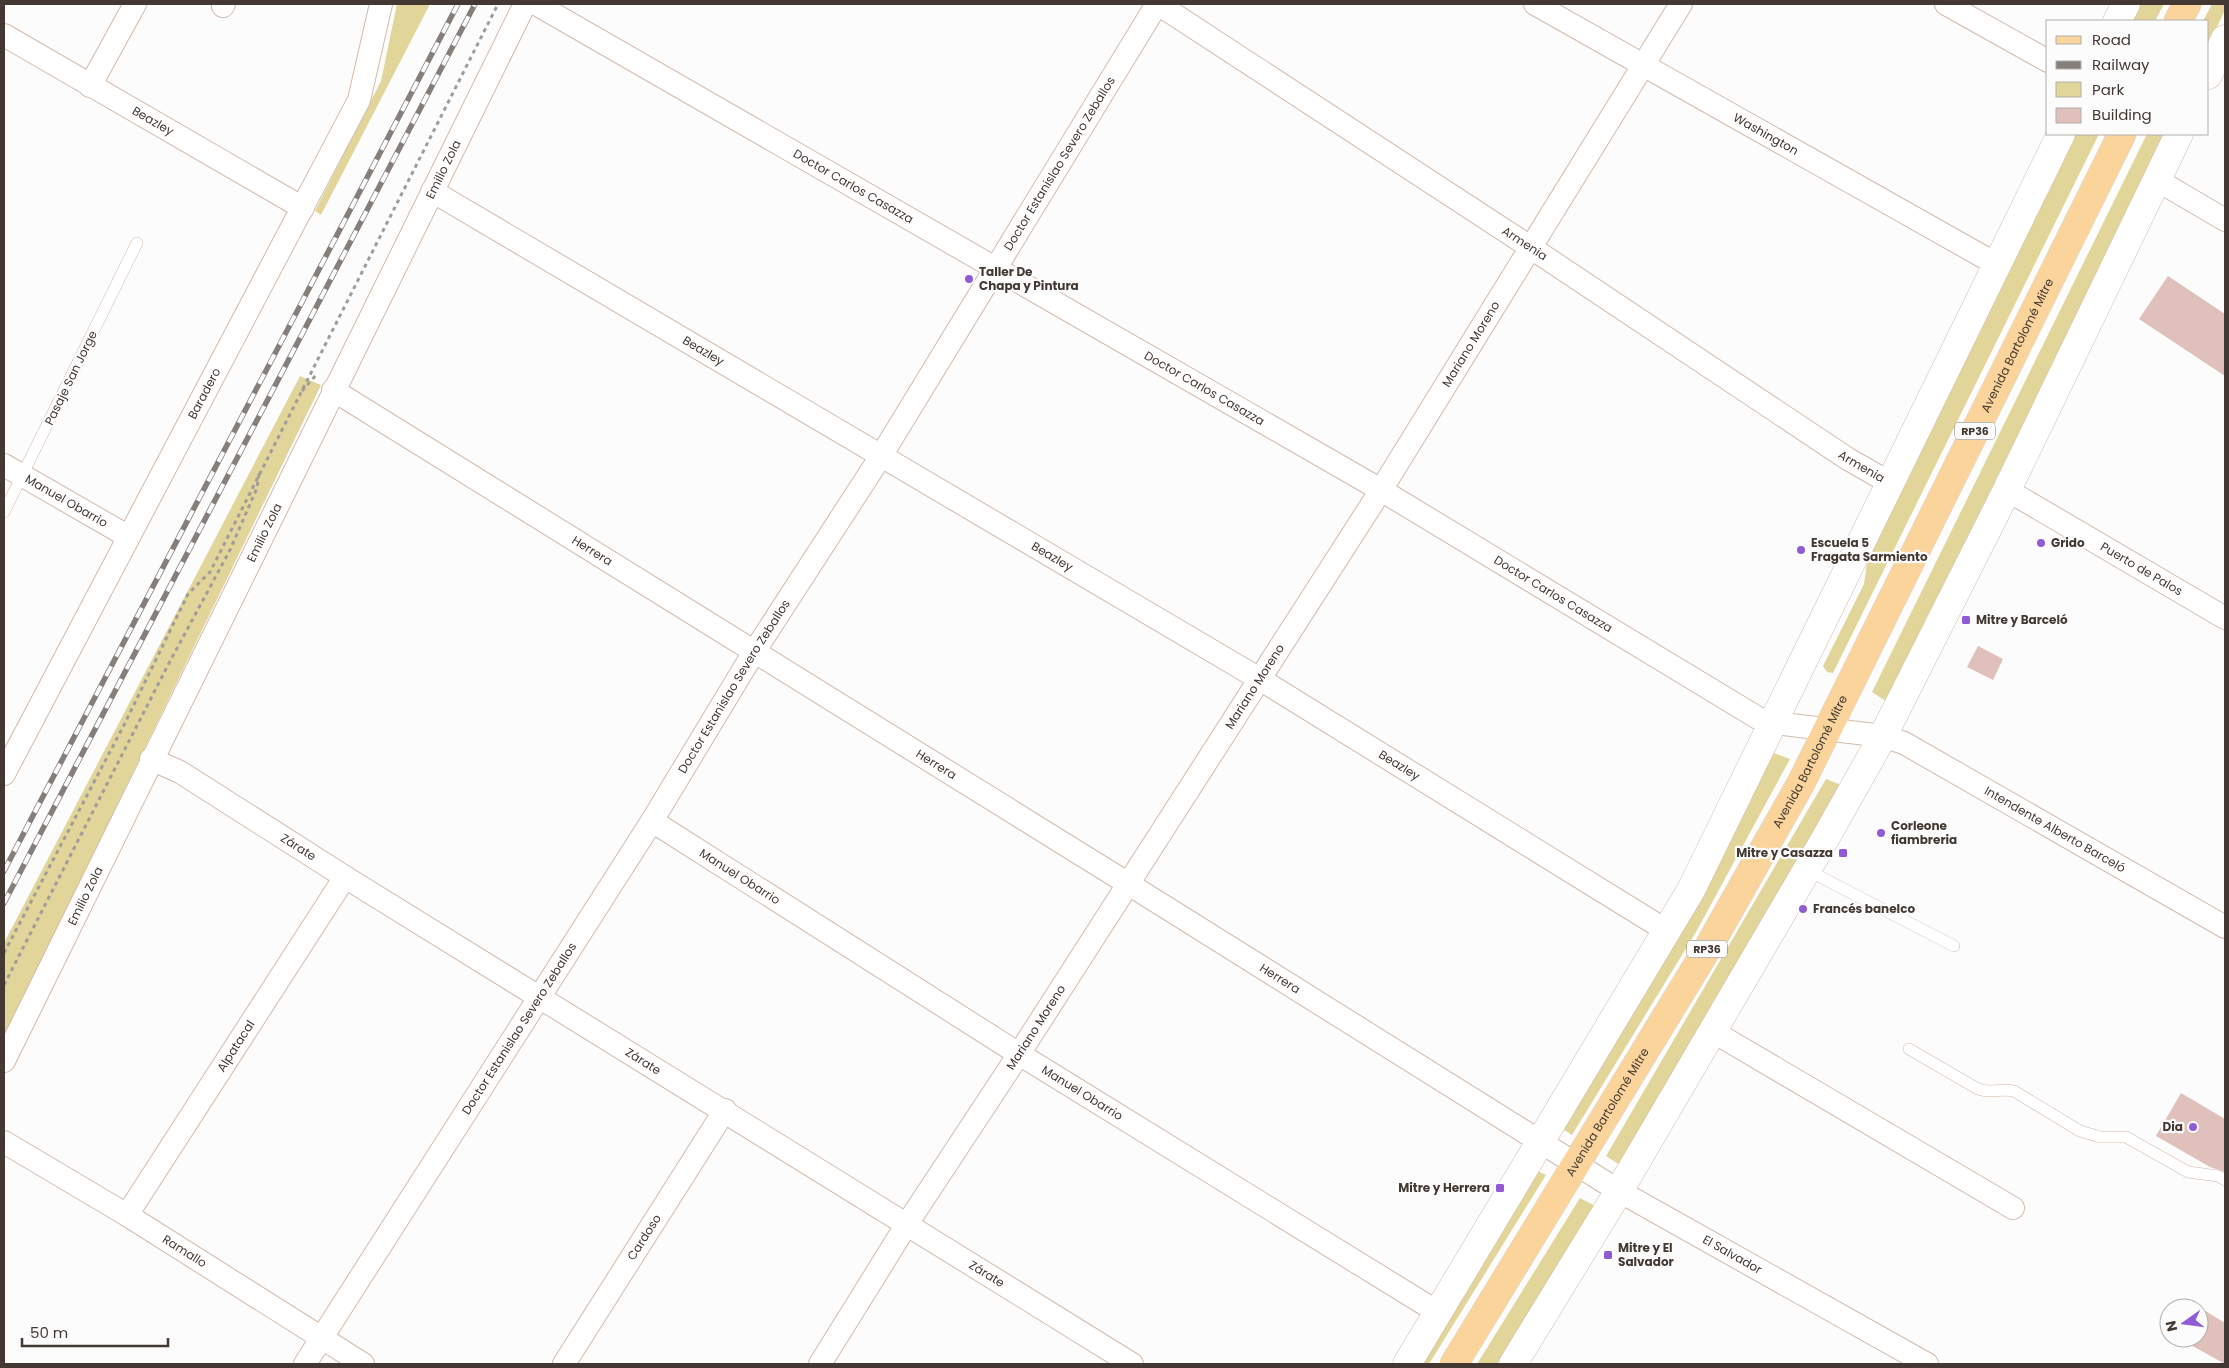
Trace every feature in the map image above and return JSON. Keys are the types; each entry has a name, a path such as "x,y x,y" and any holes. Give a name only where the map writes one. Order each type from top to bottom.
{"main road":[{"path":"2179,20 2187,4"},
{"name":"Avenida Bartolomé Mitre","path":"1454,1364 1578,1164 1709,946 1800,783 2122,135"}],"street":[{"path":"90,86 135,4"},
{"name":"Baradero","path":"4,774 359,100 381,4"},
{"name":"Emilio Zola","path":"4,1061 151,759 525,4"},
{"name":"Doctor Carlos Casazza","path":"536,4 1381,490 1758,718 1774,723 1883,736"},
{"name":"Doctor Estanislao Severo Zeballos","path":"305,1364 541,997 652,821 754,652 881,456 1158,4"},
{"name":"Armenia","path":"1158,4 1530,247 1848,459 1890,483"},
{"name":"Washington","path":"1535,4 1996,264"},
{"name":"Mariano Moreno","path":"820,1364 907,1224 1019,1054 1258,678 1381,490 1681,4"},
{"path":"1946,4 2046,60"},
{"path":"2118,20 2126,4"},
{"name":"Beazley","path":"4,35 303,208"},
{"path":"2209,72 2225,39"},
{"path":"1407,1364 1691,890 2060,135"},
{"path":"1513,1364 1619,1191 1807,870 1883,736 2007,490 2178,135"},
{"path":"2156,180 2225,220"},
{"name":"Beazley","path":"432,191 1258,678 1668,931"},
{"name":"Herrera","path":"333,390 1540,1140"},
{"name":"Manuel Obarrio","path":"13,470 129,537"},
{"name":"Puerto de Palos","path":"2007,490 2225,618"},
{"name":"Intendente Alberto Barceló","path":"1883,736 1904,743 2225,927"},
{"name":"Zárate","path":"151,759 180,772 345,877 1132,1364"},
{"name":"Manuel Obarrio","path":"652,821 1019,1054 1439,1313"},
{"name":"Alpatacal","path":"126,1215 345,877"},
{"path":"1712,1031 2013,1208"},
{"name":"Cardoso","path":"564,1364 724,1110"},
{"name":"El Salvador","path":"1540,1140 1619,1191 1926,1364"},
{"name":"Ramallo","path":"4,1142 126,1215 363,1364"}],"lane":[{"name":"Pasaje San Jorge","path":"4,512 13,470 137,243"},
{"path":"1807,870 1954,946"},
{"path":"1909,1049 1978,1089 1989,1093 2007,1089 2014,1091 2080,1130 2100,1137 2126,1137 2188,1172 2218,1176 2225,1180"}],"path":[{"path":"4,953 123,726 188,594 210,572 259,471 498,4"},
{"path":"4,986 168,665 230,550 257,488 259,471"}],"green space":[{"path":"397,4 430,4 321,215 315,211 381,81"},
{"path":"2140,4 2164,4 2156,20 2132,20"},
{"path":"2212,4 2225,4 2225,10 2209,44 2209,20 2204,20"},
{"path":"2076,135 2099,135 1833,673 1827,672 1823,666 1864,584 1868,556"},
{"path":"2147,135 2165,135 1887,702 1872,692"},
{"path":"300,376 321,385 4,1038 4,943"},
{"path":"1774,753 1790,759 1696,932 1572,1135 1561,1128 1683,925"},
{"path":"1826,779 1841,785 1620,1165 1606,1156"},
{"path":"1537,1171 1546,1175 1429,1364 1416,1364"},
{"path":"1580,1198 1595,1206 1497,1364 1477,1364"}],"building":[{"path":"2168,276 2225,314 2225,376 2139,319"},
{"path":"1978,646 2003,659 1993,680 1967,667"},
{"name":"Dia","path":"2181,1093 2225,1119 2225,1172 2210,1167 2156,1136"},
{"path":"2209,1313 2225,1323 2225,1364 2196,1348 2209,1348"}],"railway":[{"path":"4,871 458,4"},
{"path":"4,903 475,4"}],"place":[{"name":"Taller De Chapa y Pintura","path":"969,279"},
{"name":"Grido","path":"2041,543"},
{"name":"Escuela 5 Fragata Sarmiento","path":"1801,550"},
{"name":"Mitre y Barceló","path":"1966,620"},
{"name":"Corleone fiambreria","path":"1881,833"},
{"name":"Mitre y Casazza","path":"1843,853"},
{"name":"Francés banelco","path":"1803,909"},
{"name":"Dia","path":"2193,1127"},
{"name":"Mitre y Herrera","path":"1500,1188"},
{"name":"Mitre y El Salvador","path":"1608,1255"}]}
